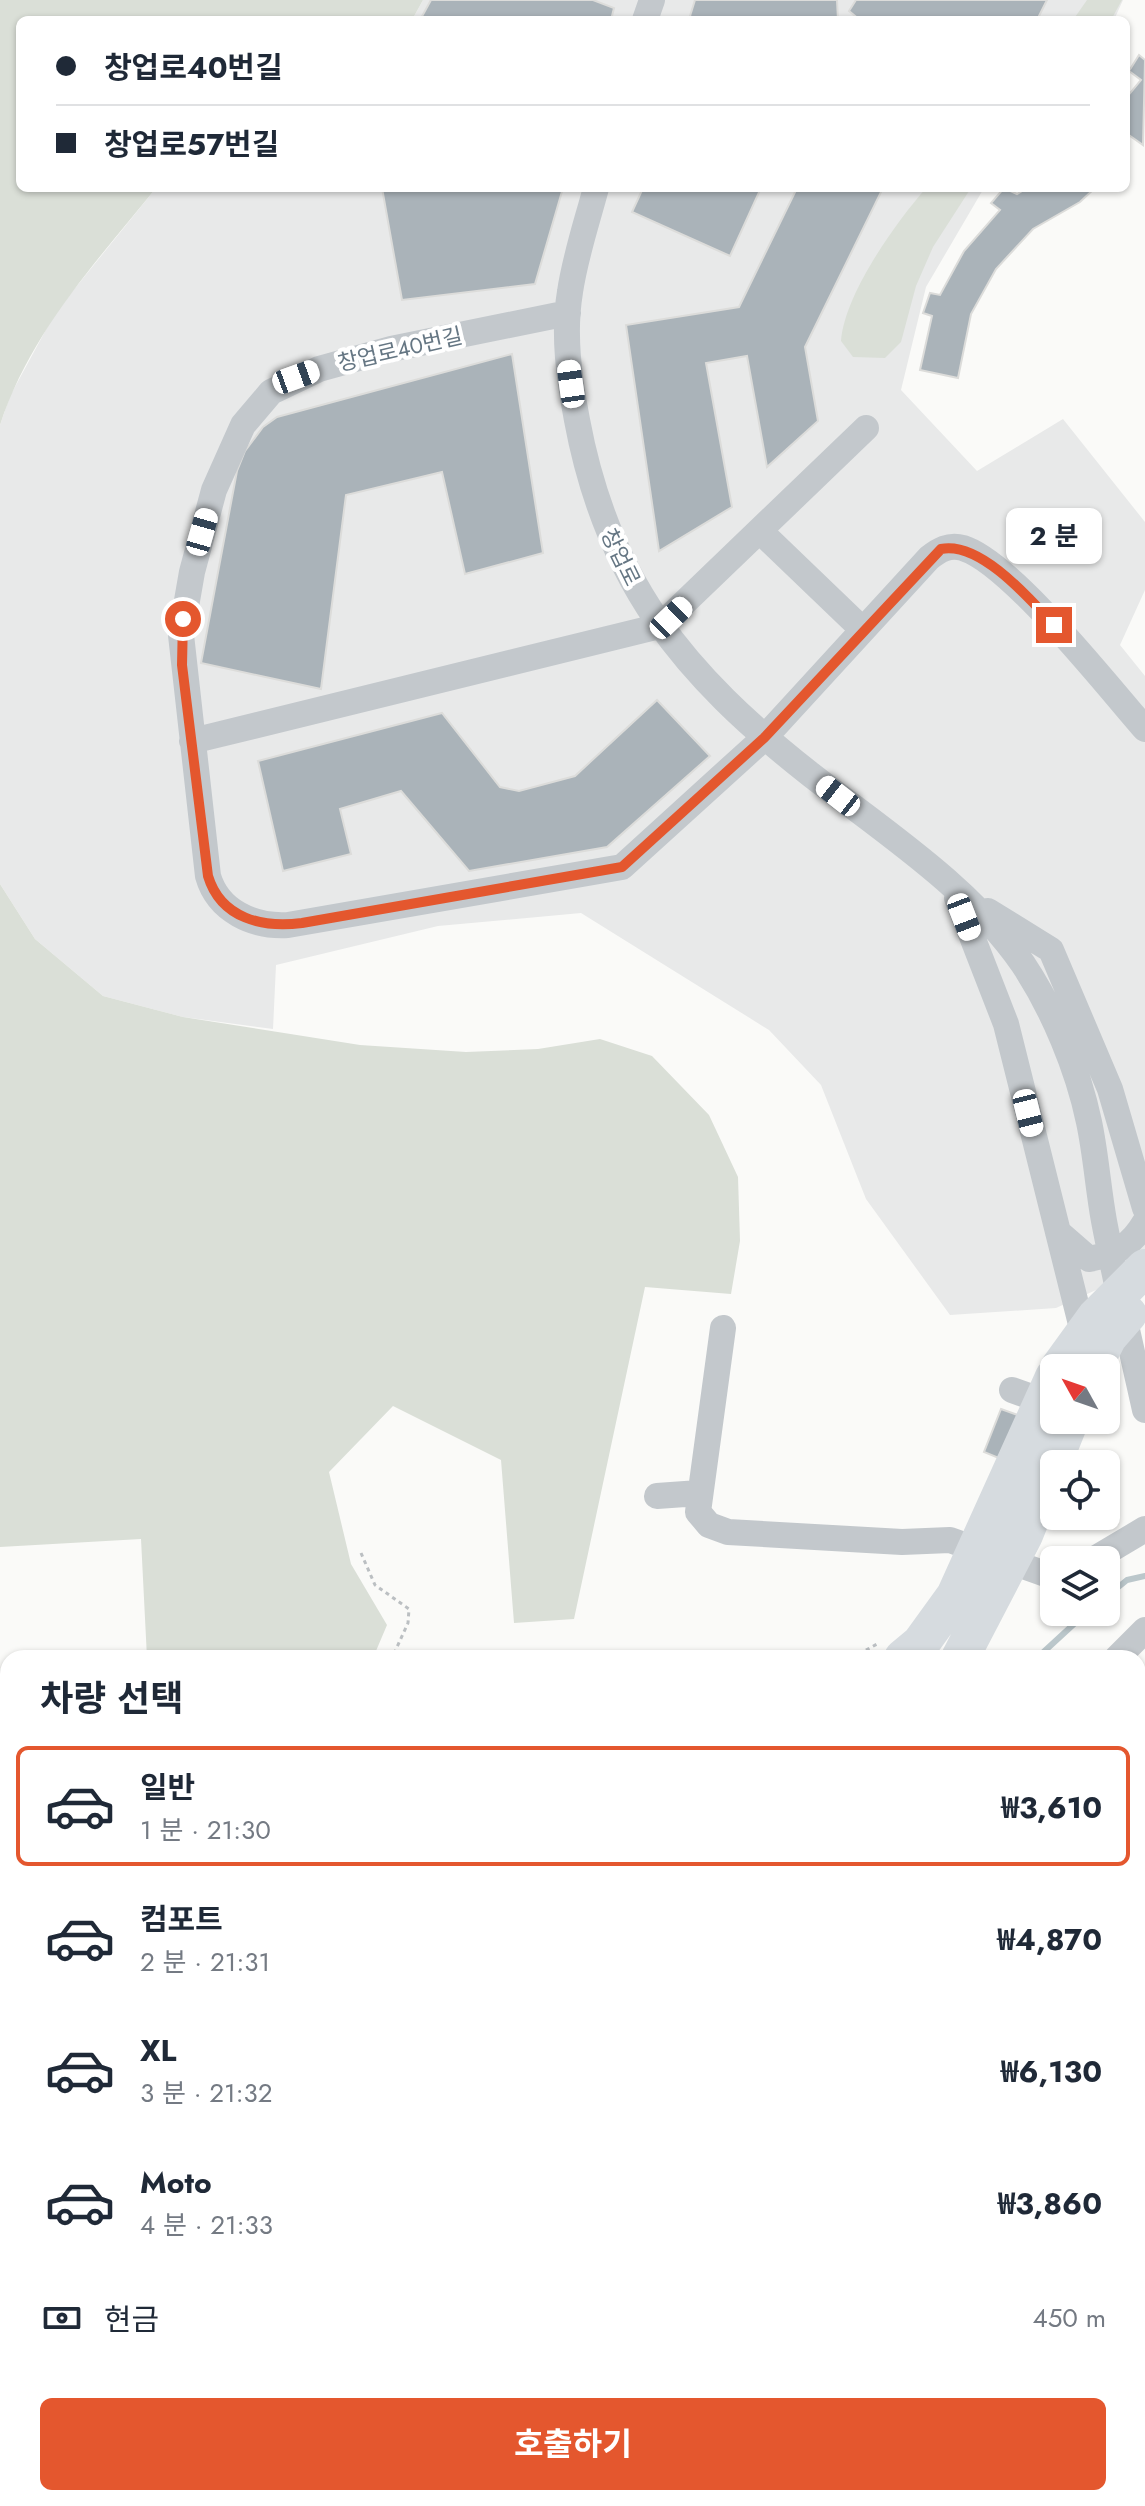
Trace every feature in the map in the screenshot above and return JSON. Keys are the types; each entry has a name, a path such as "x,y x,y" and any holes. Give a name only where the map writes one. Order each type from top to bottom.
{"highway":[{"path":"1070,1354 1083,1332 1145,1268"},
{"path":"1099,1354 1108,1337 1145,1295"},
{"path":"962,1650 985,1576 988,1523 1040,1409"},
{"path":"911,1650 1024,1535 1041,1434"}],"street":[{"name":"창업로","path":"595,192 573,275 567,342 574,405 605,528 638,593 697,672 764,738 954,890"},
{"name":"창업로40번길","path":"568,313 340,362 284,383 260,403 224,460 192,572 181,651 211,887 220,900 240,915 259,923 278,925 618,868 764,738 929,558 941,549 965,549 1011,583 1041,611 1145,729"},
{"path":"192,741 660,626 866,428"},
{"path":"761,532 863,630"},
{"path":"954,890 1051,950 1110,1089 1145,1208 1145,1219 1135,1238 1115,1254 1089,1259 1058,1232"},
{"path":"954,890 1023,964 1050,1016 1089,1121 1104,1221 1145,1410"},
{"path":"954,890 1006,1024 1083,1332"},
{"path":"723,1328 699,1493 698,1512 709,1525 728,1532 902,1542 950,1540 1040,1572"},
{"path":"657,1496 699,1493"},
{"path":"1116,1546 1145,1529"},
{"path":"1125,1650 1145,1630"}],"path":[{"path":"361,1553 375,1585 409,1609 408,1623 396,1650"}],"shaded area":[{"path":"0,0 423,0 414,16 16,16 16,192 153,192 88,271 47,329 13,391 0,425"},
{"path":"423,0 1123,0 1116,16 414,16"},
{"path":"1087,0 1122,0 1113,16 1076,16"},
{"path":"153,192 982,192 926,287 901,390 977,471 1063,419 1145,522 1145,590 1120,645 1145,676 1145,1268 1056,1308 950,1315 866,1199 821,1085 769,1030 581,913 438,926 276,965 273,1029 183,1017 103,996 35,939 0,884 0,425 10,396 55,313"},
{"path":"923,192 968,192 933,247 916,286 901,342 885,358 853,357 841,341 845,322 861,281 900,220"},
{"path":"0,884 35,939 103,996 183,1017 360,1045 466,1052 538,1049 600,1039 652,1056 709,1115 738,1177 740,1241 731,1294 645,1287 574,1619 514,1623 501,1460 393,1406 329,1472 351,1564 387,1625 376,1650 147,1650 141,1539 0,1547"}],"building":[{"path":"431,0 593,0 614,8 612,16 422,16"},
{"path":"695,0 837,0 838,16 690,16"},
{"path":"856,0 1047,0 1039,16 855,16 849,11"},
{"path":"1139,55 1145,60 1143,145 1130,136 1130,93 1141,80 1130,69"},
{"path":"383,192 562,192 535,284 402,300"},
{"path":"641,192 759,192 730,256 632,212"},
{"path":"795,192 881,192 805,347 818,421 767,467 747,356 706,363 732,507 659,551 626,325 739,307"},
{"path":"1001,192 1091,192 1080,202 1033,229 996,269 971,314 958,378 920,370 932,316 923,313 930,293 940,295 964,251 1000,210 991,203"},
{"path":"512,354 543,553 465,574 442,472 346,495 321,689 201,663 237,471 245,451 263,427 277,417"},
{"path":"657,700 710,756 607,847 469,871 401,791 340,809 351,854 283,871 258,761 442,713 500,787 519,791 575,776"},
{"path":"1001,1409 1023,1417 1006,1461 984,1452"}],"waterway":[{"path":"1120,1586 1127,1580 1145,1576"},
{"path":"1046,1650 1072,1626"}],"route":[{"path":"183,619 182,665 211,887 226,906 248,920 269,925 302,923 622,867 764,738 929,558 941,549 961,547 979,558 1011,583 1054,625"}]}
